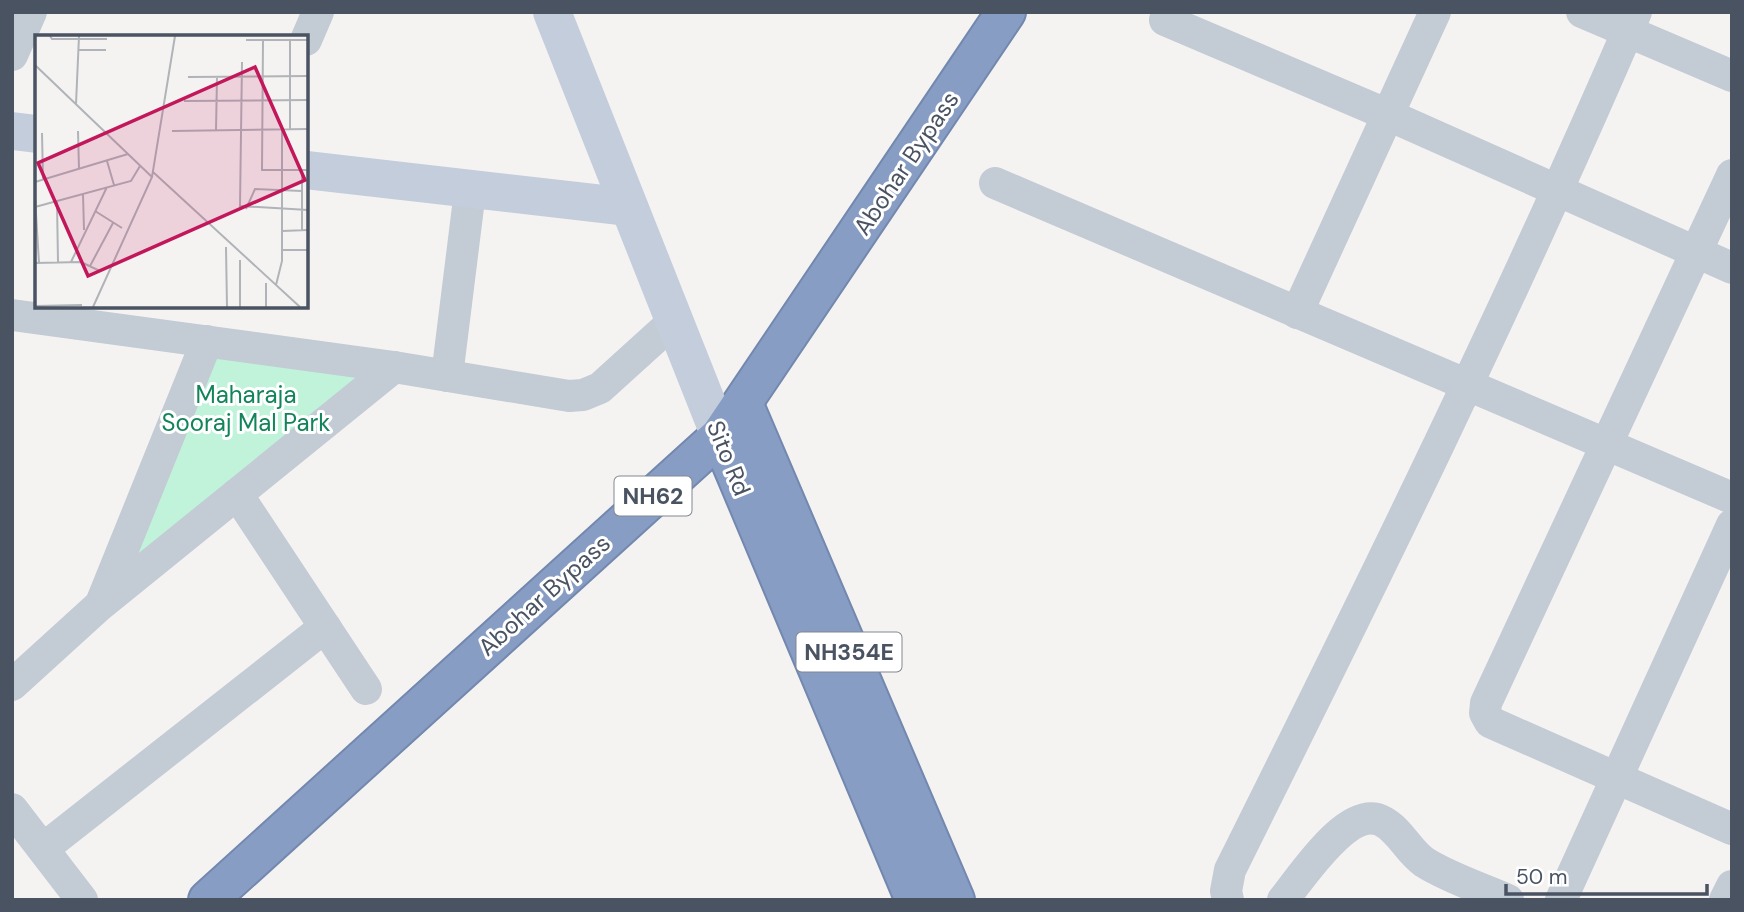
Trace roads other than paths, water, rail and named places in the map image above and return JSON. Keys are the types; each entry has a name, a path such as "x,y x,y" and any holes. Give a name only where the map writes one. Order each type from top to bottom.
{"highway":[{"name":"Abohar Bypass","path":"208,900 720,436 1006,12"},
{"name":"Sito Rd","path":"743,403 955,900"},
{"name":"Sito Rd","path":"720,436 915,900"}],"main road":[{"name":"Sito Rd","path":"552,12 720,436"},
{"path":"12,131 35,134"},
{"path":"308,170 470,191 629,207"}],"street":[{"path":"12,55 31,12"},
{"path":"308,35 318,12"},
{"path":"1297,313 1434,12"},
{"path":"1582,12 1631,22 1732,76"},
{"path":"1165,20 1386,114 1732,268"},
{"path":"1228,900 1226,891 1230,870 1368,593 1558,190 1631,22"},
{"path":"1732,175 1486,703 1485,713 1490,722 1732,829"},
{"path":"995,183 1732,498"},
{"path":"447,376 470,191"},
{"path":"13,317 394,367 569,396 583,395 600,388 674,321"},
{"path":"100,606 207,341"},
{"path":"12,685 100,606 394,367"},
{"path":"237,494 366,689"},
{"path":"1561,900 1732,525"},
{"path":"44,848 325,628"},
{"path":"12,809 82,900"},
{"path":"1283,900 1341,830 1366,818 1380,820 1394,829 1423,861 1508,900"},
{"path":"1725,900 1732,886"}],"park label":[{"name":"Maharaja Sooraj Mal Park","path":"246,408"}]}
